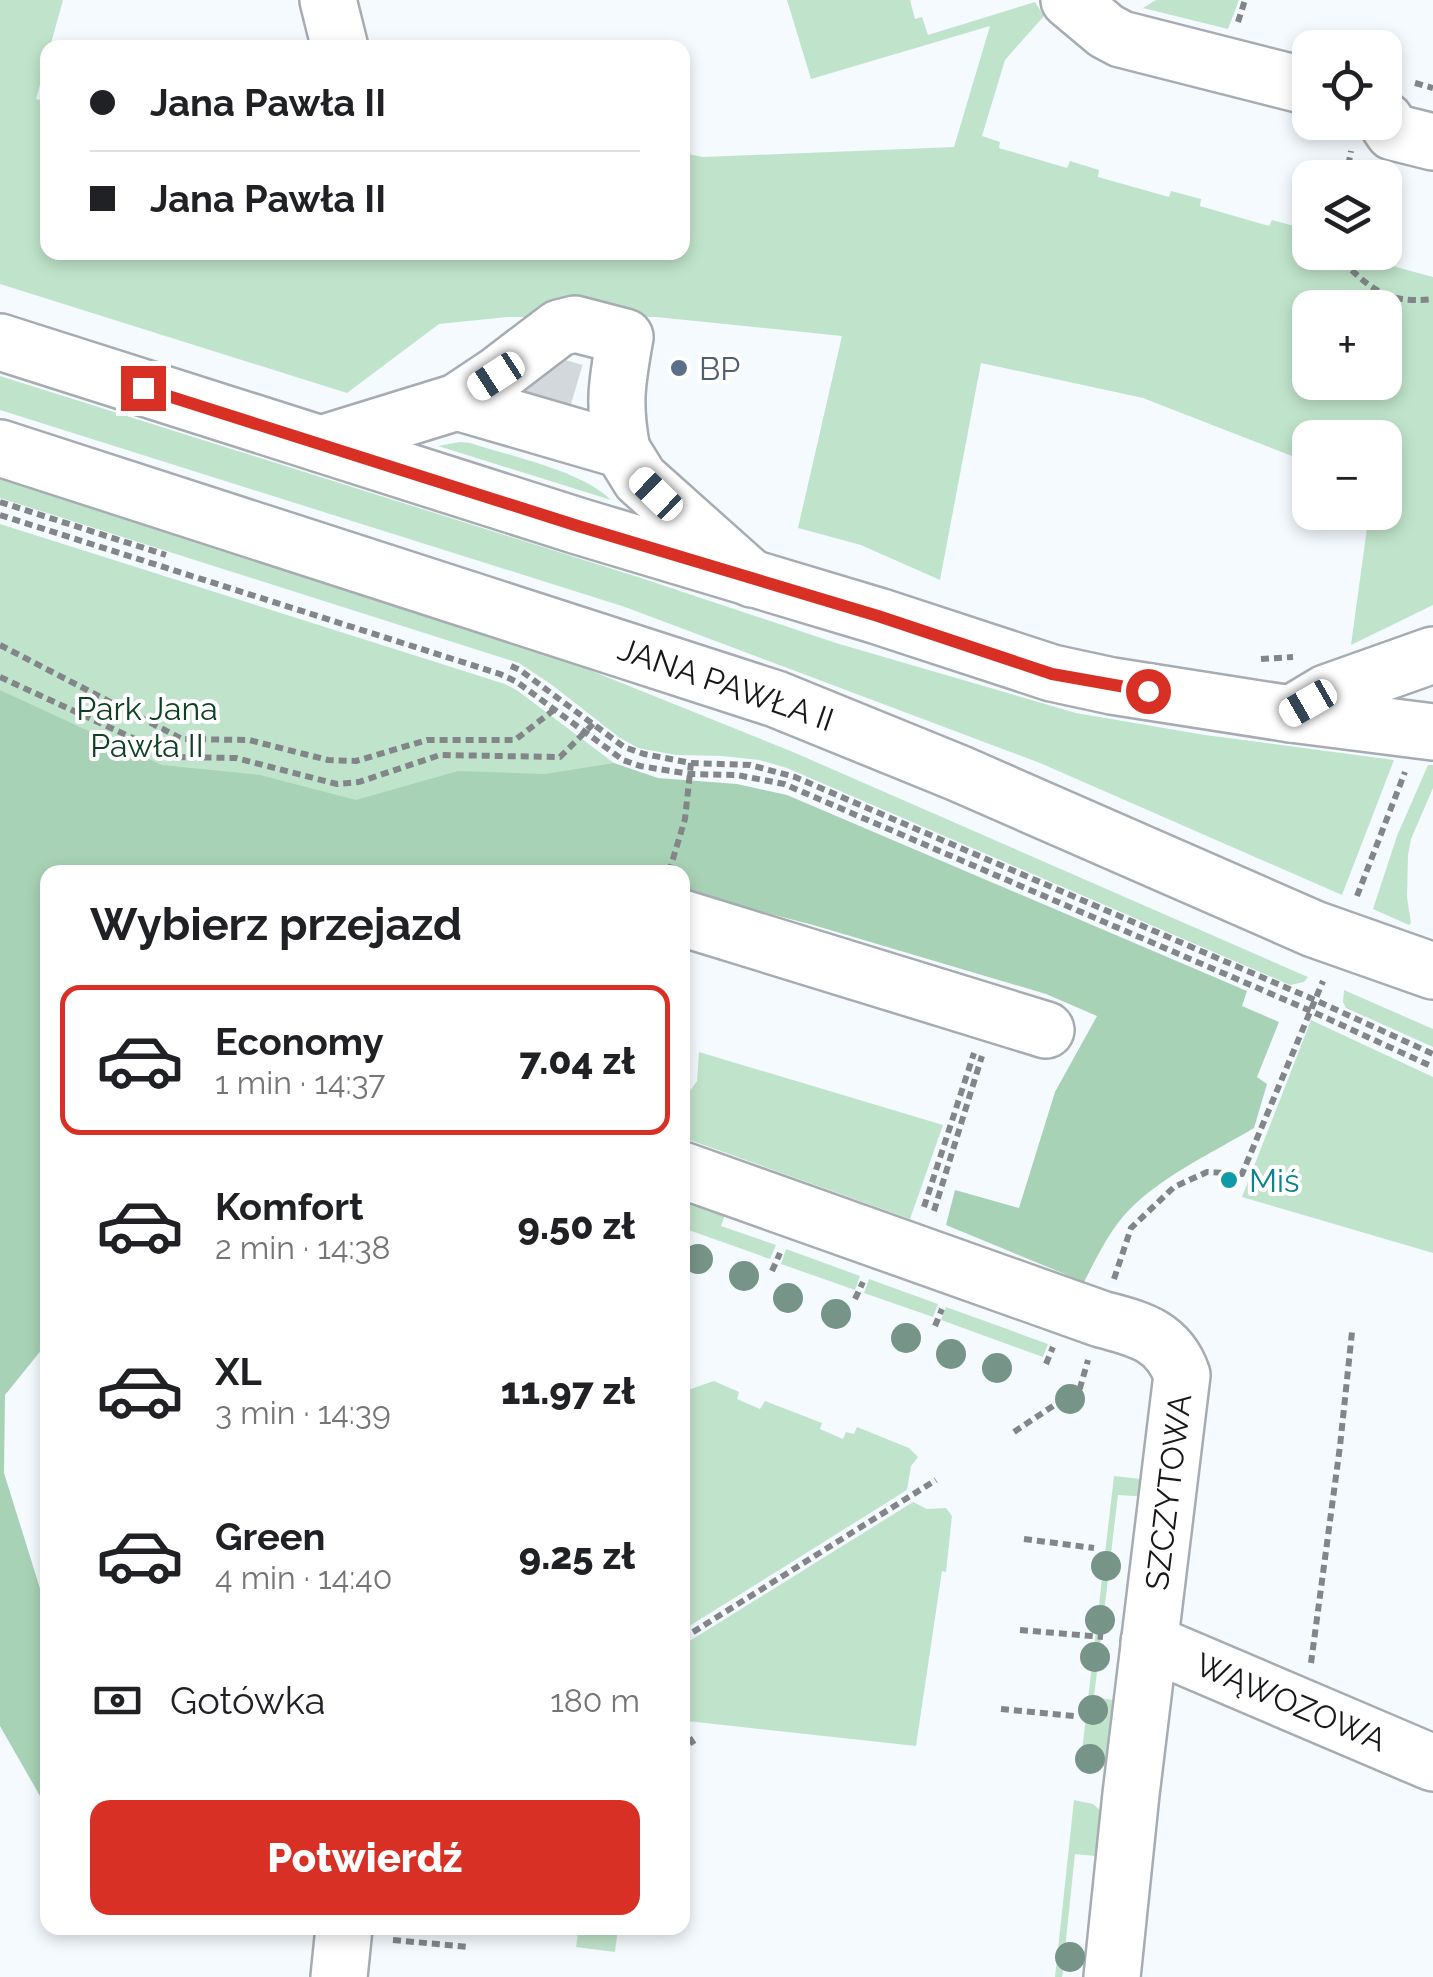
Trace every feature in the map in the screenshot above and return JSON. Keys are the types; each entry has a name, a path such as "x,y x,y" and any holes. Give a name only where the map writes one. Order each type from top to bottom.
{"main road":[{"path":"328,0 338,40"},
{"path":"1069,0 1121,40 1292,82"},
{"path":"1402,110 1433,118"},
{"path":"1402,134 1433,142"},
{"path":"0,342 1052,674 1291,714 1421,747"},
{"path":"321,444 457,402 576,382"},
{"path":"457,402 576,382"},
{"path":"576,382 640,479 752,579"},
{"name":"JANA PAWŁA II","path":"0,448 776,699 958,772 1314,928 1433,972"},
{"path":"1291,714 1326,693 1433,655"},
{"path":"690,920 1008,1018"},
{"name":"SZCZYTOWA","path":"690,1173 1154,1336 1176,1356 1182,1375 1112,1977"},
{"name":"WĄWOZOWA","path":"1149,1642 1433,1763"},
{"path":"339,1977 367,1935"}],"path":[{"path":"1351,270 1371,289 1410,302 1433,299"},
{"path":"0,502 167,555"},
{"path":"0,515 500,674 517,682 623,760 690,774 738,775 784,784 1433,1068"},
{"path":"0,645 182,739 249,740 328,760 356,761 427,740 515,740 555,709"},
{"path":"501,661 520,670 624,746 657,758 750,766 795,777 1433,1054"},
{"path":"0,676 174,757 236,758 337,784 359,782 440,755 560,757 594,723"},
{"path":"1355,902 1421,747"},
{"path":"672,865 686,819 691,763"},
{"path":"1108,1295 1131,1228 1174,1187 1207,1172 1242,1174 1324,981"},
{"path":"915,1253 973,1057 1008,1018"},
{"path":"915,1253 1008,1018"},
{"path":"1303,1706 1308,1692 1352,1332"},
{"path":"1014,1432 1080,1388 1091,1349"},
{"path":"690,1634 936,1480"},
{"path":"1024,1538 1094,1548"},
{"path":"1020,1630 1149,1642"},
{"path":"1000,1709 1074,1716"},
{"path":"690,1739 695,1746"},
{"path":"376,1935 469,1946"}],"green space":[{"path":"0,0 63,0 52,40 40,40 40,84 36,99 40,100 40,260 690,260 690,154 954,147 990,26 811,79 787,0 910,0 915,19 922,17 928,35 1035,2 1044,16 1005,60 982,136 1000,142 999,148 1067,168 1070,161 1099,170 1098,177 1169,197 1171,191 1201,199 1200,206 1269,226 1272,220 1292,225 1292,270 1402,269 1433,277 1433,605 1351,645 1367,530 1402,530 1402,420 1292,420 1292,456 1143,398 981,363 940,580 861,545 798,528 842,336 656,317 507,317 439,324 347,393 0,284"},
{"path":"1156,0 1239,0 1228,29 1143,8"},
{"path":"0,376 836,643 1076,713 1394,760 1342,895 1040,763 625,607 0,410"},
{"path":"460,442 565,473 611,500 438,446"},
{"path":"0,479 567,661 793,752 1308,977 1290,985 787,768 759,760 676,755 638,748 519,663 0,498"},
{"name":"Park Jana Pawła II","path":"0,524 505,684 614,763 528,837 144,865 40,865 40,924 0,1184"},
{"path":"0,690 162,765 260,775 356,800 458,771 545,774 614,763 658,778 737,784 787,795 1247,991 1242,1006 1279,1022 1257,1077 1267,1084 1254,1128 1143,1197 1116,1225 1084,1282 946,1225 955,1190 1019,1208 1055,1092 1097,1016 1046,994 690,893 690,865 40,865 40,1352 5,1395 4,1473 40,1589 40,1796 0,1726"},
{"path":"1428,765 1433,765 1433,788 1408,855 1409,925 1373,909 1397,836"},
{"path":"1344,990 1433,1029 1433,1047 1346,1008"},
{"path":"1311,1020 1433,1077 1433,1253 1242,1197"},
{"path":"699,1052 943,1125 910,1219 690,1140 690,1091 697,1081"},
{"path":"690,1188 730,1201 721,1226 776,1245 770,1259 690,1230"},
{"path":"786,1249 860,1276 855,1290 781,1264"},
{"path":"869,1279 938,1304 933,1317 864,1293"},
{"path":"946,1307 1048,1344 1043,1357 941,1320"},
{"path":"714,1381 739,1392 737,1399 760,1409 765,1401 822,1423 820,1429 843,1439 846,1432 854,1434 857,1427 909,1448 918,1457 911,1466 907,1490 690,1626 690,1389"},
{"path":"1114,1476 1150,1480 1149,1497 1118,1495 1094,1697 1125,1702 1108,1764 1097,1769 1080,1768"},
{"path":"913,1502 927,1509 946,1508 952,1516 916,1746 690,1721 690,1641"},
{"path":"1074,1800 1093,1804 1102,1812 1105,1857 1075,1854 1065,1949 1095,1953 1094,1966 1064,1963 1062,1977 1055,1977"},
{"path":"578,1935 617,1935 615,1952 576,1947"}],"tunnel":[{"path":"522,376 597,398"}],"place":[{"name":"BP","path":"679,368"},
{"name":"Miś","path":"1229,1180"}],"route":[{"path":"143,388 878,616 1052,674 1148,691"}]}
